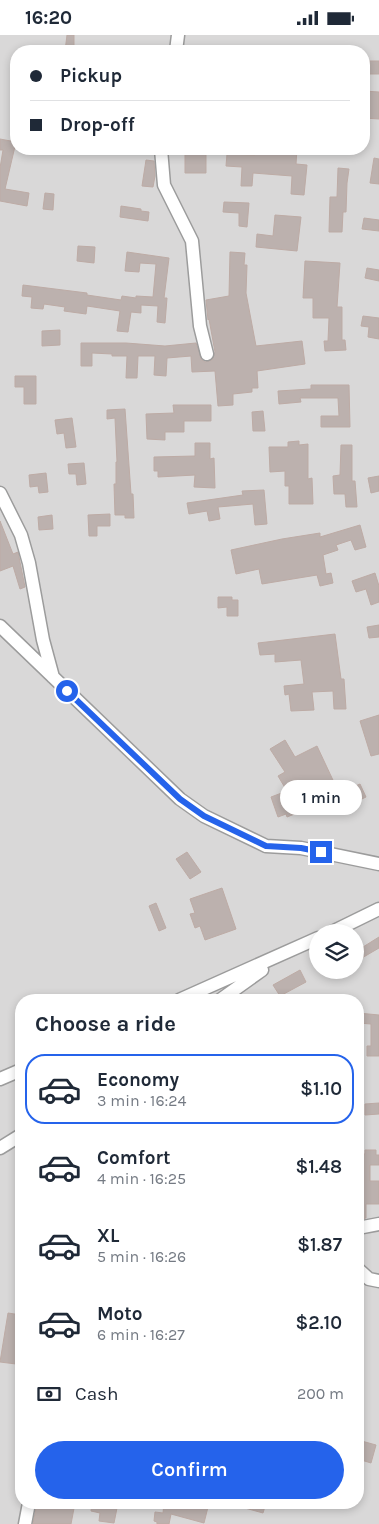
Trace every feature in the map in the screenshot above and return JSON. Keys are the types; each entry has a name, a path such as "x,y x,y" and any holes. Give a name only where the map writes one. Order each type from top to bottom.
{"street":[{"path":"162,155 164,185 192,241 200,326 207,355"},
{"path":"0,493 21,535 29,563 43,640 54,678"},
{"path":"0,626 180,799 204,816 266,846 301,848 379,864"},
{"path":"348,924 379,909"},
{"path":"192,994 309,942"},
{"path":"228,994 282,955"},
{"path":"0,1079 15,1073"},
{"path":"0,1148 15,1139"},
{"path":"364,1227 379,1224"},
{"path":"364,1274 369,1279 379,1281"},
{"path":"25,1524 28,1509"}],"shaded area":[{"path":"0,35 379,35 379,1524 0,1524"}],"building":[{"path":"67,35 74,35 74,45 66,45"},
{"path":"370,61 379,61 379,74 370,74"},
{"path":"370,91 379,92 379,119 370,118"},
{"path":"0,139 10,141 10,155 13,155 5,189 29,193 27,206 0,201 0,168 3,150 0,150"},
{"path":"185,155 206,155 206,173 185,173"},
{"path":"227,155 297,155 296,164 307,165 304,195 291,194 292,176 253,173 252,186 241,186 242,167 226,166"},
{"path":"374,158 379,159 379,184 370,183"},
{"path":"146,160 154,161 155,176 153,187 142,186"},
{"path":"338,168 349,169 346,212 343,212 342,232 329,232 330,197 337,197"},
{"path":"45,193 54,194 53,210 43,209"},
{"path":"224,202 249,203 247,227 239,226 239,213 223,212"},
{"path":"121,206 149,212 148,221 120,217"},
{"path":"275,215 301,217 297,251 256,247 257,234 273,236"},
{"path":"364,218 379,220 379,231 362,229"},
{"path":"78,246 95,247 94,263 77,261"},
{"path":"127,252 169,258 164,298 167,298 165,323 157,322 158,306 141,305 141,313 131,312 128,332 117,331 120,311 87,306 86,314 64,311 65,307 44,304 43,309 31,308 32,297 22,296 23,285 87,293 87,295 121,300 122,296 136,298 136,296 153,297 156,264 140,263 139,272 125,271"},
{"path":"230,252 245,253 244,265 247,265 246,293 256,346 302,341 305,364 257,371 258,388 252,388 252,392 233,394 233,405 218,406 215,371 192,372 191,356 167,358 166,376 154,375 155,356 138,356 137,378 126,378 127,356 92,353 92,366 81,366 81,343 126,343 165,346 196,343 202,360 205,362 212,360 215,352 206,300 229,296"},
{"path":"305,261 340,263 337,307 342,307 342,340 345,340 346,350 325,351 324,341 328,341 329,318 313,318 313,298 303,298"},
{"path":"367,268 379,270 379,281 365,278"},
{"path":"363,316 379,318 379,339 368,337 369,327 361,326"},
{"path":"60,330 60,345 42,346 42,331"},
{"path":"15,376 36,376 36,404 24,404 24,387 15,387"},
{"path":"311,385 349,385 350,427 321,427 321,416 339,416 338,398 300,398 301,402 279,404 278,391 311,389"},
{"path":"173,405 211,405 211,421 184,421 184,432 165,432 165,440 147,439 146,414 174,413"},
{"path":"125,409 134,518 125,518 125,515 115,515 114,484 116,484 117,462 115,418 107,419 107,410"},
{"path":"263,411 265,431 253,431 252,412"},
{"path":"72,418 76,447 66,448 64,433 57,434 55,420"},
{"path":"299,441 299,445 308,444 308,479 312,478 313,504 289,504 289,486 285,486 285,471 270,472 269,447 288,447 288,442"},
{"path":"195,443 210,443 210,459 214,458 215,488 194,487 195,475 158,477 158,471 154,471 154,457 195,456"},
{"path":"341,445 352,445 352,481 355,481 357,507 346,507 345,494 334,494 333,476 340,475"},
{"path":"84,463 86,484 77,485 76,474 69,474 68,464"},
{"path":"46,473 48,492 39,493 38,486 30,487 29,475"},
{"path":"379,476 379,491 371,493 368,478"},
{"path":"264,490 267,524 255,525 253,504 218,507 220,519 209,521 207,511 189,514 187,503 243,495 242,491"},
{"path":"110,514 110,526 97,526 97,536 89,536 88,515"},
{"path":"52,515 53,529 39,530 38,517"},
{"path":"0,521 13,554 18,552 25,587 20,589 13,566 0,571"},
{"path":"360,525 366,547 355,550 351,540 336,545 338,550 323,555 326,574 331,573 333,583 320,586 317,575 262,584 259,569 236,574 231,550 320,533 320,537"},
{"path":"375,573 379,586 379,602 371,605 366,589 356,592 352,581"},
{"path":"218,597 232,597 232,600 238,600 238,616 227,616 227,607 218,608"},
{"path":"379,625 379,637 369,638 367,627"},
{"path":"335,634 341,679 344,679 346,709 334,709 333,691 312,692 314,710 291,711 289,694 285,695 284,686 304,684 301,660 275,662 275,654 260,655 258,643"},
{"path":"379,715 379,754 371,756 360,721"},
{"path":"285,740 295,757 317,746 339,793 360,784 366,797 330,814 325,802 287,817 286,814 278,817 271,797 287,791 278,776 285,772 270,749"},
{"path":"187,852 201,872 190,879 176,859"},
{"path":"222,888 236,929 205,940 200,926 195,928 190,914 195,913 190,899"},
{"path":"156,903 166,928 159,931 149,906"},
{"path":"379,937 379,948 364,957 364,946"},
{"path":"300,970 306,982 284,994 279,994 273,985"},
{"path":"364,1014 379,1015 379,1056 367,1056 367,1046 371,1046 371,1024 364,1023"},
{"path":"379,1103 379,1114 365,1115 365,1104"},
{"path":"365,1150 376,1150 376,1155 379,1155 379,1165 370,1165 370,1181 379,1181 379,1204 366,1204 366,1218 364,1218 364,1154"},
{"path":"8,1313 15,1314 15,1364 0,1362"},
{"path":"364,1442 376,1445 371,1463 364,1461"},
{"path":"36,1509 74,1509 71,1524 33,1524"},
{"path":"91,1509 117,1509 114,1523 99,1521 100,1513 91,1511"},
{"path":"163,1509 208,1509 204,1523 171,1514 169,1524 157,1524 154,1521 155,1512 163,1513"},
{"path":"248,1509 264,1509 263,1513"}],"route":[{"path":"67,691 180,799 204,816 266,846 301,848 321,852"}]}
